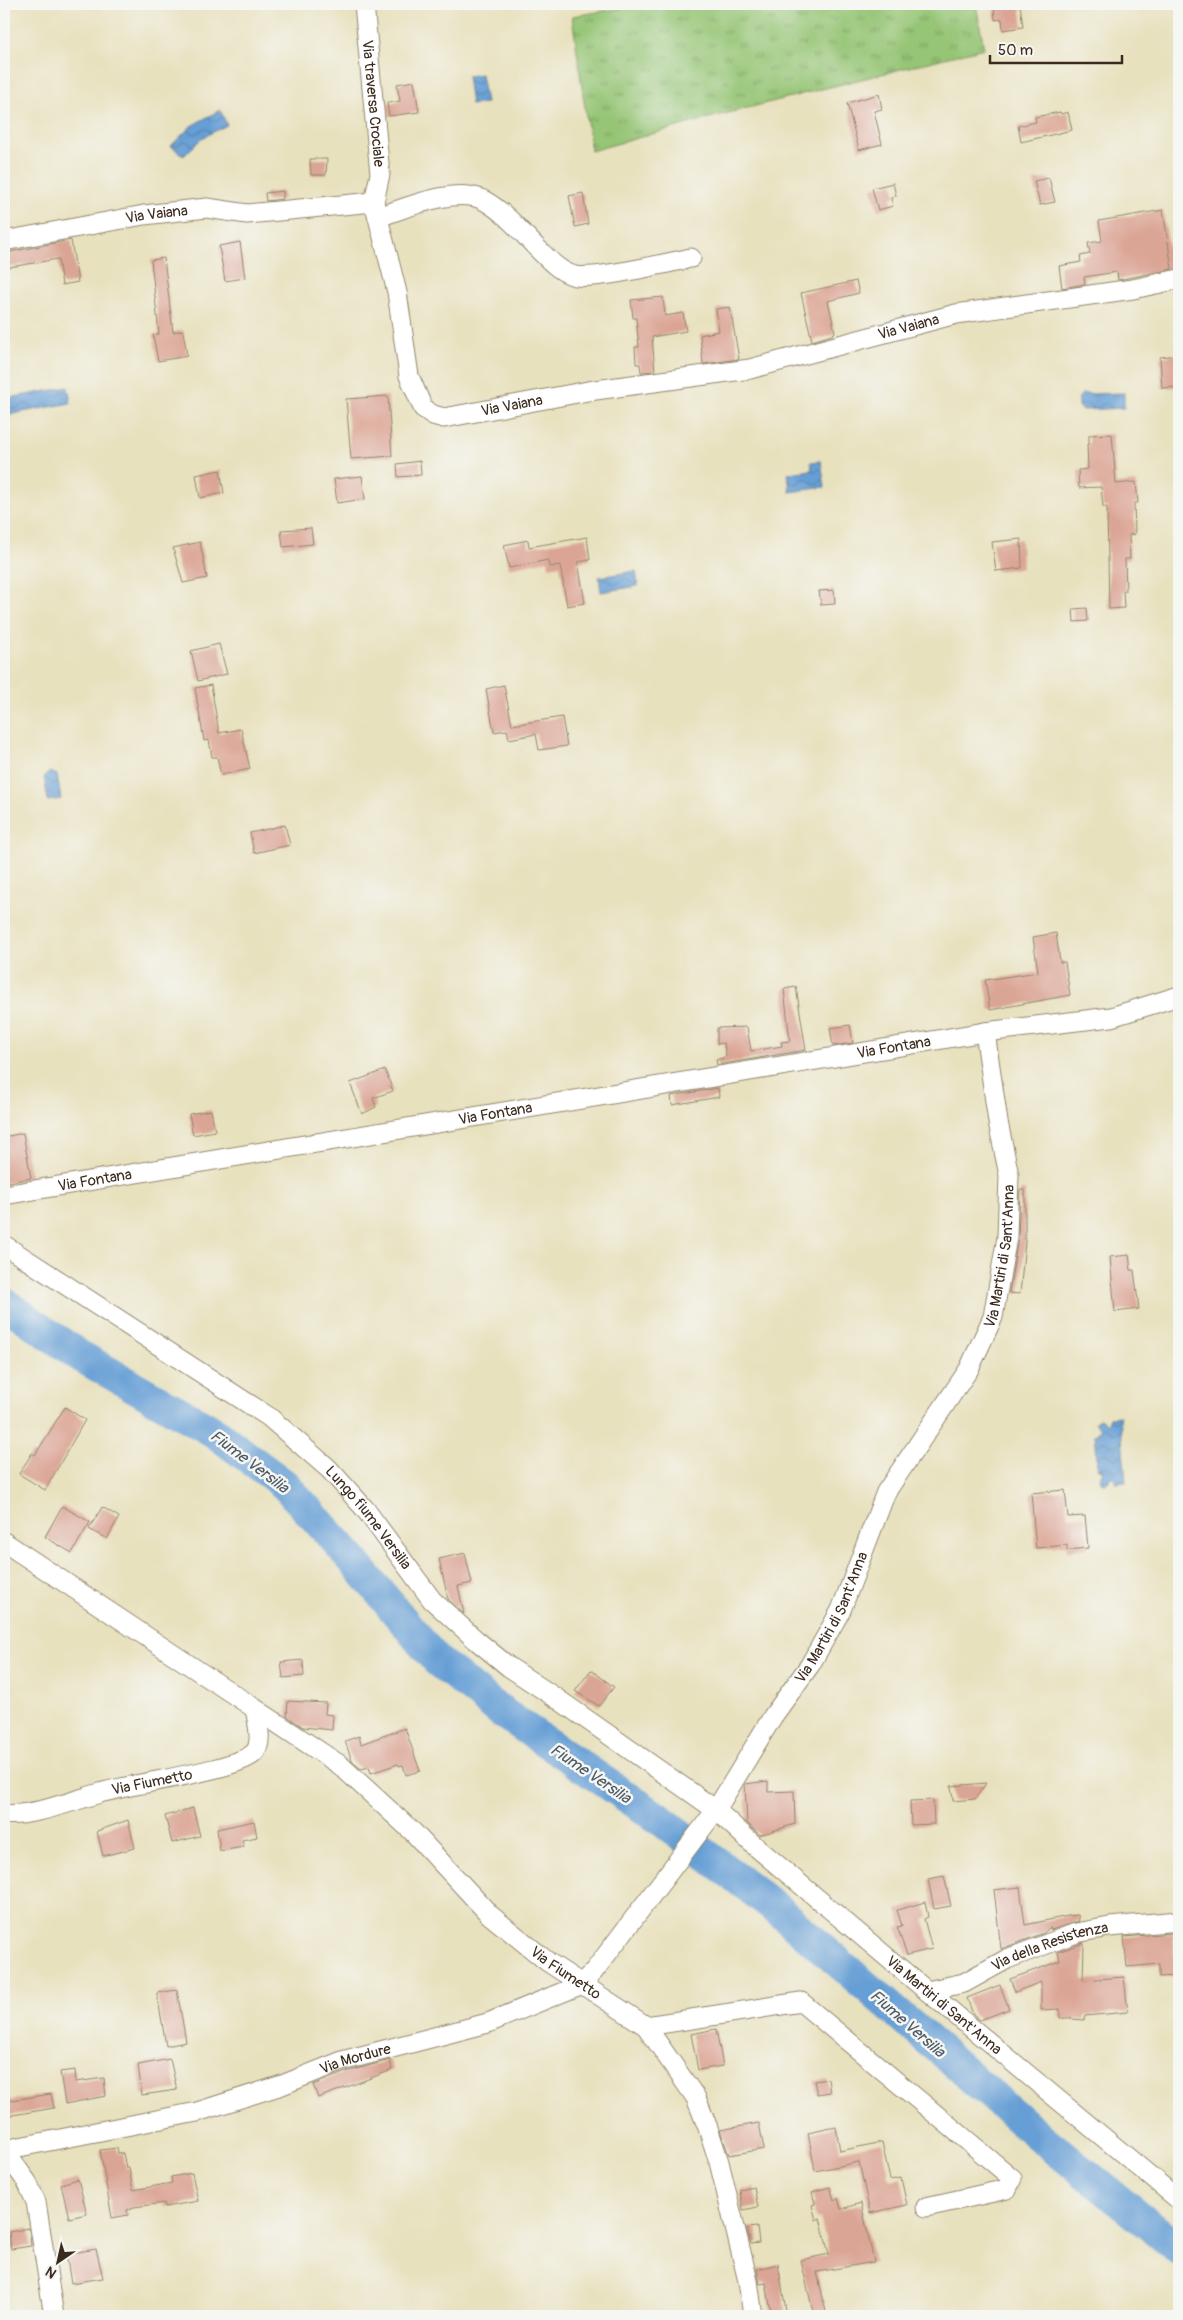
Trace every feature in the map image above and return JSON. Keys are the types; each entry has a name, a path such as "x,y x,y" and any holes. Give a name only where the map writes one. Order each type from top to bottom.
{"street":[{"name":"Via traversa Crociale","path":"364,4 380,174 376,209"},
{"path":"376,209 462,195 484,200 498,210 556,267 575,276 593,276 691,258"},
{"name":"Via Vaiana","path":"4,241 144,215 207,208 247,214 376,209 397,292 409,376 423,408 433,415 444,418 588,391 750,369 956,314 1133,289 1179,279"},
{"path":"985,1032 1111,1017 1179,996"},
{"name":"Via Fontana","path":"4,1195 985,1032"},
{"name":"Via Martiri di Sant'Anna","path":"985,1032 998,1122 1009,1174 1007,1237 993,1317 969,1369 886,1492 841,1610 810,1665 774,1716 713,1814 755,1846 1179,2200"},
{"name":"Lungo fiume Versilia","path":"4,1245 269,1417 329,1469 365,1508 432,1600 476,1640 509,1668 559,1700 713,1814"},
{"name":"Via Fiumetto","path":"4,1542 340,1765 413,1832 490,1915 580,1985 646,2026 696,2098 708,2128 720,2162 748,2281 753,2316"},
{"name":"Via Fiumetto","path":"4,1814 40,1810 101,1792 207,1770 246,1758 256,1752 259,1740 255,1709"},
{"name":"Via Mordure","path":"54,2316 36,2202 27,2182 4,2150 197,2112 282,2085 342,2061 488,2023 580,1985 594,1970 713,1814"},
{"name":"Via della Resistenza","path":"927,1991 964,1983 1008,1959 1076,1933 1109,1927 1179,1921"},
{"path":"646,2026 801,2002 1012,2178 1007,2189 926,2207"}],"green space":[{"path":"649,4 976,4 984,48 716,116 591,151 572,16"}],"water":[{"path":"481,74 486,103 471,105 467,76"},
{"path":"220,110 227,125 202,138 184,156 171,146 191,126"},
{"path":"68,387 71,403 6,415 4,399"},
{"path":"1124,393 1124,408 1083,410 1078,406 1078,399 1082,394"},
{"path":"821,461 825,487 790,492 788,473 812,470 811,462"},
{"path":"636,571 638,586 601,592 599,577"},
{"path":"50,772 57,775 61,799 48,801 44,777"},
{"path":"1120,1416 1126,1482 1116,1483 1111,1477 1108,1482 1102,1483 1100,1479 1103,1470 1098,1469 1095,1434 1101,1430 1095,1422 1100,1418 1107,1424 1110,1417"}],"building":[{"path":"1020,4 1023,27 1003,30 1002,19 995,20 994,6"},
{"path":"414,81 419,112 389,116 387,103 400,101 397,84"},
{"path":"879,94 882,109 874,111 882,144 859,150 847,103"},
{"path":"1060,112 1061,114 1068,112 1072,130 1021,142 1018,126 1036,122 1035,117"},
{"path":"310,159 327,159 326,175 311,175"},
{"path":"1049,178 1055,202 1040,205 1034,181"},
{"path":"893,183 896,196 891,198 893,206 878,210 872,188"},
{"path":"283,191 283,199 266,201 265,193"},
{"path":"583,193 588,224 575,227 569,196"},
{"path":"1163,210 1172,269 1118,280 1117,272 1084,277 1085,284 1062,288 1059,266 1081,262 1080,256 1090,254 1088,243 1102,241 1099,221"},
{"path":"71,240 78,282 62,285 58,259 4,268 4,253"},
{"path":"240,242 245,278 225,281 219,246"},
{"path":"164,258 173,332 183,330 187,356 158,361 153,335 159,334 151,260"},
{"path":"856,281 859,293 828,301 835,332 832,335 812,341 801,293"},
{"path":"663,297 665,316 683,313 686,331 652,337 655,371 641,372 640,364 636,364 635,347 639,347 636,318 633,318 631,300"},
{"path":"730,307 739,359 703,364 700,335 719,331 716,309"},
{"path":"1179,355 1179,387 1162,388 1160,357"},
{"path":"388,396 392,456 351,459 346,399"},
{"path":"1112,434 1116,484 1136,482 1138,503 1134,503 1135,534 1129,535 1130,559 1125,559 1126,591 1123,591 1124,608 1109,609 1107,507 1103,507 1101,487 1079,488 1078,470 1088,469 1087,444 1089,444 1089,435"},
{"path":"420,461 421,475 398,477 397,464"},
{"path":"220,470 224,493 200,498 196,475"},
{"path":"362,476 365,499 337,503 334,479"},
{"path":"311,528 313,544 283,547 281,530"},
{"path":"587,537 590,560 578,562 585,603 567,606 560,565 549,567 548,560 509,568 504,545 528,540 529,547"},
{"path":"1021,539 1022,568 996,571 992,542"},
{"path":"200,542 207,578 183,583 173,548"},
{"path":"834,590 835,604 821,605 819,591"},
{"path":"1087,608 1088,621 1074,622 1073,609"},
{"path":"219,644 227,674 198,681 191,651"},
{"path":"211,685 219,733 241,729 250,769 221,775 217,757 212,757 209,740 204,741 195,688"},
{"path":"504,685 512,725 562,717 567,746 539,750 536,734 509,739 507,730 494,732 486,689"},
{"path":"285,825 290,845 254,853 250,833"},
{"path":"1056,933 1060,962 1065,962 1070,995 990,1010 985,980 1038,972 1033,937"},
{"path":"796,987 806,1050 717,1065 716,1060 726,1057 724,1043 717,1044 717,1028 747,1027 751,1051 782,1046 781,1042 790,1041 784,989"},
{"path":"850,1025 853,1043 833,1046 830,1028"},
{"path":"385,1070 393,1091 373,1098 376,1107 362,1114 350,1083"},
{"path":"718,1088 719,1097 672,1105 671,1096"},
{"path":"211,1110 215,1131 193,1135 189,1114"},
{"path":"23,1133 31,1178 4,1183 4,1137"},
{"path":"1020,1190 1025,1190 1025,1242 1020,1294 1009,1293 1018,1239"},
{"path":"1129,1255 1131,1270 1134,1270 1139,1309 1115,1312 1110,1257"},
{"path":"65,1407 85,1420 45,1490 19,1474 32,1453 35,1455"},
{"path":"1065,1490 1068,1517 1085,1516 1088,1548 1067,1550 1067,1545 1036,1548 1031,1493"},
{"path":"62,1506 90,1522 72,1553 45,1537"},
{"path":"102,1507 119,1517 107,1539 89,1529"},
{"path":"465,1553 472,1583 458,1586 464,1614 448,1599 439,1559"},
{"path":"303,1660 304,1676 283,1678 281,1662"},
{"path":"591,1670 614,1687 599,1706 575,1691"},
{"path":"288,1701 326,1703 325,1714 333,1715 332,1730 303,1727 287,1716"},
{"path":"405,1728 420,1771 406,1775 403,1765 399,1766 398,1764 371,1773 369,1767 361,1769 352,1761 345,1741 359,1736 361,1744"},
{"path":"768,1781 768,1792 794,1791 795,1824 760,1835 747,1823 745,1784"},
{"path":"986,1783 975,1799 953,1801 951,1786"},
{"path":"933,1800 934,1824 911,1825 910,1801"},
{"path":"193,1808 200,1836 172,1843 165,1816"},
{"path":"128,1820 135,1848 103,1856 97,1831"},
{"path":"254,1821 257,1837 242,1840 244,1847 220,1851 217,1829"},
{"path":"944,1876 951,1906 934,1909 928,1879"},
{"path":"1020,1887 1025,1925 1078,1915 1079,1921 1051,1930 1050,1927 1044,1933 1001,1949 994,1890"},
{"path":"925,1902 928,1917 924,1919 932,1949 907,1955 897,1927 902,1926 897,1910"},
{"path":"1173,1933 1176,1976 1159,1977 1159,1964 1127,1967 1124,1937"},
{"path":"1084,1943 1083,1980 1124,1977 1128,2012 1085,2016 1084,2020 1060,2018 1060,2009 1041,2010 1041,1982 1015,1992 1010,1979 1060,1961 1058,1952"},
{"path":"1000,1985 1009,2009 980,2020 973,2014 967,1998"},
{"path":"177,1990 186,2042 166,2046 157,1993"},
{"path":"716,2029 723,2066 698,2070 691,2034"},
{"path":"170,2059 177,2090 142,2095 138,2065"},
{"path":"390,2060 392,2070 318,2098 313,2085 346,2072"},
{"path":"75,2070 76,2082 104,2078 106,2096 65,2104 60,2072"},
{"path":"828,2079 830,2092 817,2094 814,2081"},
{"path":"51,2094 54,2108 7,2116 5,2101"},
{"path":"759,2123 764,2149 729,2155 720,2130"},
{"path":"836,2127 840,2151 882,2142 890,2180 901,2178 907,2205 870,2213 859,2162 815,2171 808,2133"},
{"path":"117,2148 118,2154 123,2153 126,2168 129,2168 133,2190 172,2183 171,2177 192,2173 198,2201 165,2207 164,2203 134,2207 127,2210 128,2215 112,2218 100,2150"},
{"path":"78,2179 87,2214 69,2218 61,2184"},
{"path":"754,2187 758,2207 743,2210 740,2190"},
{"path":"830,2187 834,2200 838,2198 841,2209 861,2203 874,2262 817,2272 827,2316 814,2316 801,2260 829,2254 820,2218 816,2220 812,2205 815,2204 812,2192"},
{"path":"757,2227 759,2243 751,2244 747,2228"},
{"path":"29,2228 31,2246 11,2249 9,2232"},
{"path":"96,2249 103,2278 71,2283 66,2254"},
{"path":"778,2264 787,2316 772,2316 766,2283 760,2284 757,2269"}],"waterway":[{"name":"Fiume Versilia","path":"4,1303 80,1356 214,1432 285,1485 347,1553 436,1660 500,1711 661,1820 777,1909 1034,2132 1179,2249"}]}
